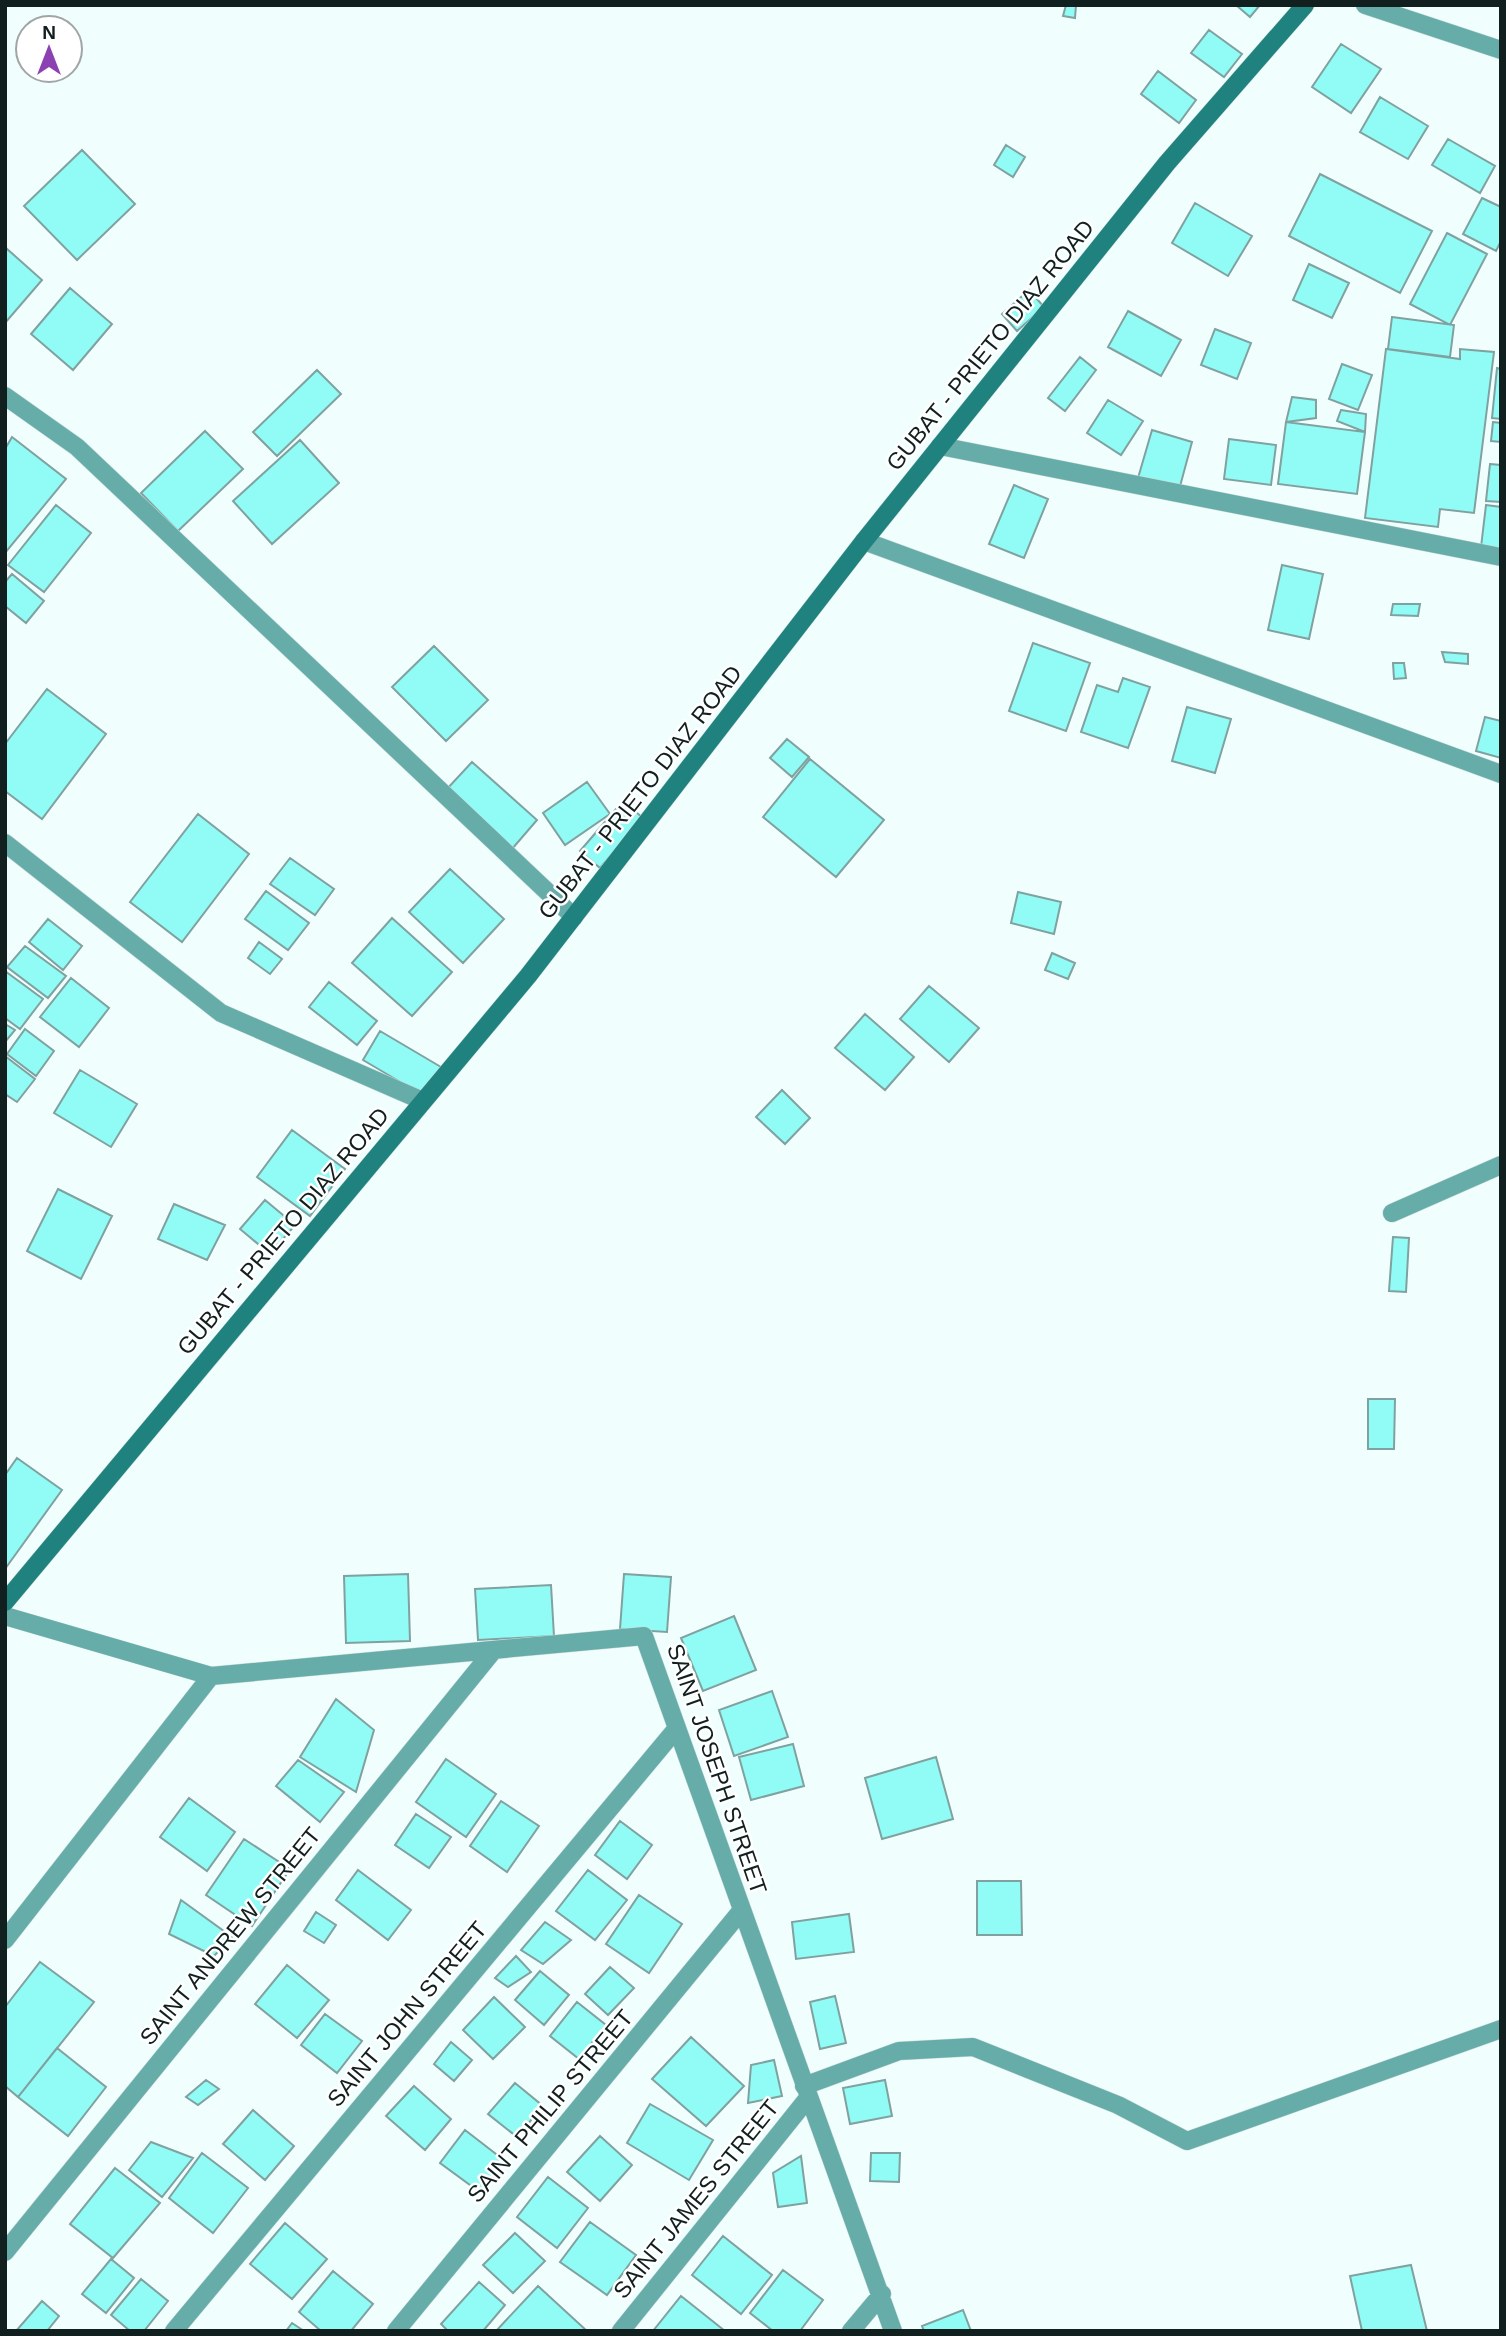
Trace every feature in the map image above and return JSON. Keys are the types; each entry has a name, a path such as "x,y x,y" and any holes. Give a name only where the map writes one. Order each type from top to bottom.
{"main road":[{"name":"GUBAT - PRIETO DIAZ ROAD","path":"5,1602 528,976 940,446 1167,163 1305,5"}],"street":[{"path":"1365,5 1501,50"},
{"path":"5,396 77,447 574,917"},
{"path":"940,446 1501,557"},
{"path":"864,541 1501,774"},
{"path":"5,843 221,1013 423,1101"},
{"path":"1392,1213 1501,1165"},
{"name":"SAINT JOSEPH STREET","path":"5,1616 211,1676 645,1636 741,1911 894,2331"},
{"name":"SAINT ANDREW STREET","path":"5,2252 493,1651"},
{"path":"5,1940 211,1676"},
{"name":"SAINT JOHN STREET","path":"174,2331 677,1728"},
{"name":"SAINT PHILIP STREET","path":"396,2331 741,1911"},
{"path":"806,2092 899,2051 973,2047 1118,2105 1187,2141 1501,2029"},
{"name":"SAINT JAMES STREET","path":"621,2331 806,2092"},
{"path":"851,2331 882,2294"}],"building":[{"path":"1066,5 1076,5 1075,18 1063,16"},
{"path":"1236,5 1260,5 1250,17"},
{"path":"1209,30 1242,54 1224,77 1191,53"},
{"path":"1341,44 1381,69 1351,113 1312,87"},
{"path":"1158,71 1196,100 1179,123 1141,94"},
{"path":"1380,97 1428,126 1408,159 1360,132"},
{"path":"1448,139 1495,166 1480,193 1432,165"},
{"path":"1006,145 1025,157 1013,177 994,165"},
{"path":"82,150 135,204 77,260 24,206"},
{"path":"1320,174 1432,231 1400,293 1289,236"},
{"path":"1482,198 1501,207 1501,241 1496,251 1463,234"},
{"path":"1195,203 1252,236 1228,276 1172,243"},
{"path":"1447,233 1487,254 1450,325 1410,304"},
{"path":"5,249 42,280 5,323"},
{"path":"1309,264 1349,283 1332,318 1293,300"},
{"path":"70,288 112,324 73,370 31,334"},
{"path":"1029,290 1044,307 1017,331 1002,314"},
{"path":"1128,311 1181,340 1161,376 1108,347"},
{"path":"1392,317 1454,325 1450,357 1388,349"},
{"path":"1215,329 1251,343 1237,379 1201,365"},
{"path":"1386,349 1460,359 1460,349 1494,352 1474,513 1440,509 1438,527 1365,518"},
{"path":"1080,357 1096,370 1065,411 1048,398"},
{"path":"1342,364 1372,375 1358,410 1329,399"},
{"path":"1497,368 1501,369 1501,419 1492,418"},
{"path":"317,370 341,394 277,456 253,432"},
{"path":"1292,397 1316,400 1316,418 1286,422"},
{"path":"1108,400 1143,421 1121,455 1087,433"},
{"path":"1341,410 1366,414 1365,432 1337,421"},
{"path":"1286,422 1365,432 1357,494 1278,484"},
{"path":"1493,422 1501,423 1501,442 1491,441"},
{"path":"1152,430 1192,442 1179,490 1138,478"},
{"path":"205,431 243,469 178,531 141,493"},
{"path":"12,437 66,479 5,553 5,449"},
{"path":"1229,439 1276,445 1271,485 1224,479"},
{"path":"300,440 339,483 272,544 233,501"},
{"path":"1490,464 1501,465 1501,502 1486,501"},
{"path":"1014,485 1048,499 1024,558 989,544"},
{"path":"56,505 91,533 44,592 8,565"},
{"path":"1486,505 1501,507 1501,549 1481,547"},
{"path":"1282,565 1323,574 1309,639 1268,630"},
{"path":"12,574 44,601 26,623 5,606 5,582"},
{"path":"1393,604 1420,604 1418,616 1391,615"},
{"path":"1033,643 1090,663 1066,731 1009,711"},
{"path":"434,646 488,700 446,741 392,687"},
{"path":"1442,652 1468,654 1468,664 1445,662"},
{"path":"1393,663 1404,663 1406,678 1394,679"},
{"path":"1123,678 1150,687 1128,748 1081,732 1097,685 1118,692"},
{"path":"47,689 106,734 42,819 5,791 5,744"},
{"path":"1187,707 1231,719 1215,773 1172,761"},
{"path":"1485,717 1501,721 1501,758 1476,751"},
{"path":"787,739 809,757 792,777 770,758"},
{"path":"810,759 884,820 836,877 763,817"},
{"path":"472,762 537,820 512,849 446,790"},
{"path":"587,782 610,814 565,845 543,813"},
{"path":"623,801 643,818 600,868 580,851"},
{"path":"198,814 249,854 182,942 130,902"},
{"path":"290,858 334,889 315,915 270,884"},
{"path":"450,869 504,919 463,963 409,912"},
{"path":"266,891 309,923 288,950 245,919"},
{"path":"1018,892 1061,902 1054,934 1011,923"},
{"path":"392,918 452,972 412,1016 352,963"},
{"path":"48,919 82,946 63,970 29,942"},
{"path":"259,942 282,959 270,974 248,958"},
{"path":"25,946 66,976 48,998 7,967"},
{"path":"1052,953 1075,963 1068,979 1045,970"},
{"path":"5,971 43,999 20,1029 5,1018"},
{"path":"71,978 109,1008 79,1047 40,1017"},
{"path":"329,982 377,1021 357,1045 309,1007"},
{"path":"929,986 979,1028 949,1062 900,1019"},
{"path":"865,1014 914,1057 885,1090 835,1048"},
{"path":"5,1024 15,1030 5,1042"},
{"path":"25,1029 54,1051 36,1076 7,1054"},
{"path":"380,1031 441,1067 424,1096 363,1060"},
{"path":"5,1056 35,1079 17,1102 5,1094"},
{"path":"80,1070 137,1104 111,1147 54,1113"},
{"path":"782,1090 810,1118 785,1144 756,1117"},
{"path":"292,1130 345,1169 310,1216 257,1177"},
{"path":"58,1189 112,1216 81,1279 27,1251"},
{"path":"265,1200 295,1225 270,1254 240,1229"},
{"path":"174,1204 225,1225 207,1260 158,1239"},
{"path":"1393,1237 1409,1238 1406,1292 1389,1291"},
{"path":"1368,1399 1395,1399 1394,1449 1368,1449"},
{"path":"17,1458 62,1490 5,1569 5,1475"},
{"path":"408,1574 410,1641 346,1643 344,1576"},
{"path":"624,1574 671,1577 667,1632 620,1629"},
{"path":"551,1585 554,1636 478,1640 475,1589"},
{"path":"734,1616 756,1670 703,1691 681,1638"},
{"path":"772,1691 788,1737 734,1756 719,1710"},
{"path":"336,1699 374,1730 356,1792 300,1757"},
{"path":"793,1744 804,1786 751,1800 739,1757"},
{"path":"936,1757 953,1819 882,1839 865,1778"},
{"path":"446,1759 496,1794 466,1837 416,1802"},
{"path":"298,1760 344,1792 320,1822 276,1786"},
{"path":"189,1798 235,1832 207,1871 160,1837"},
{"path":"501,1801 539,1826 507,1872 470,1846"},
{"path":"416,1814 451,1837 429,1868 395,1845"},
{"path":"620,1821 652,1845 627,1879 595,1855"},
{"path":"244,1839 290,1869 252,1926 206,1895"},
{"path":"358,1870 411,1910 388,1940 336,1900"},
{"path":"588,1870 627,1900 595,1940 556,1911"},
{"path":"977,1881 1021,1881 1022,1935 977,1935"},
{"path":"639,1895 682,1924 649,1973 606,1944"},
{"path":"181,1900 232,1937 214,1956 169,1934"},
{"path":"316,1912 336,1925 324,1943 304,1931"},
{"path":"849,1914 854,1952 796,1959 792,1922"},
{"path":"545,1922 571,1940 543,1964 521,1950"},
{"path":"516,1956 531,1972 508,1987 495,1978"},
{"path":"40,1962 94,2002 18,2097 5,2086 5,2007"},
{"path":"287,1965 329,2000 297,2038 255,2004"},
{"path":"610,1967 634,1988 608,2015 585,1994"},
{"path":"540,1971 569,1995 544,2025 515,2000"},
{"path":"835,1996 846,2043 820,2049 810,2002"},
{"path":"494,1997 525,2027 493,2059 463,2030"},
{"path":"577,2002 606,2025 579,2059 550,2036"},
{"path":"325,2014 362,2041 337,2073 301,2045"},
{"path":"691,2037 744,2086 706,2126 652,2079"},
{"path":"451,2042 472,2060 454,2081 434,2064"},
{"path":"57,2048 106,2087 68,2136 18,2097"},
{"path":"774,2060 782,2096 748,2103 751,2065"},
{"path":"206,2080 219,2089 198,2105 186,2097"},
{"path":"885,2080 892,2116 850,2124 843,2088"},
{"path":"515,2083 543,2106 517,2137 488,2114"},
{"path":"414,2086 451,2119 425,2150 386,2116"},
{"path":"650,2104 713,2140 689,2180 627,2143"},
{"path":"253,2110 294,2146 265,2180 223,2144"},
{"path":"465,2130 505,2161 481,2193 440,2163"},
{"path":"600,2136 632,2165 600,2201 567,2172"},
{"path":"151,2142 193,2158 162,2197 129,2170"},
{"path":"202,2153 248,2188 213,2233 169,2198"},
{"path":"871,2153 900,2153 899,2182 870,2181"},
{"path":"801,2156 807,2203 778,2207 773,2173"},
{"path":"115,2168 160,2203 113,2258 70,2224"},
{"path":"548,2177 588,2208 557,2248 517,2217"},
{"path":"590,2222 636,2255 607,2295 560,2262"},
{"path":"285,2223 327,2259 292,2299 250,2264"},
{"path":"515,2233 545,2261 513,2293 483,2265"},
{"path":"723,2236 772,2275 741,2314 692,2275"},
{"path":"111,2259 134,2278 106,2313 82,2294"},
{"path":"1411,2265 1427,2331 1362,2331 1350,2276"},
{"path":"783,2270 823,2300 800,2331 773,2331 750,2313"},
{"path":"333,2271 373,2304 351,2331 321,2331 299,2312"},
{"path":"141,2279 168,2301 144,2331 130,2331 111,2315"},
{"path":"479,2282 505,2305 483,2331 448,2331 441,2324"},
{"path":"538,2286 587,2331 496,2331"},
{"path":"681,2296 725,2331 653,2331"},
{"path":"42,2301 59,2316 47,2331 16,2331"},
{"path":"963,2310 971,2331 924,2331 922,2326"},
{"path":"292,2323 304,2331 286,2331"}]}
